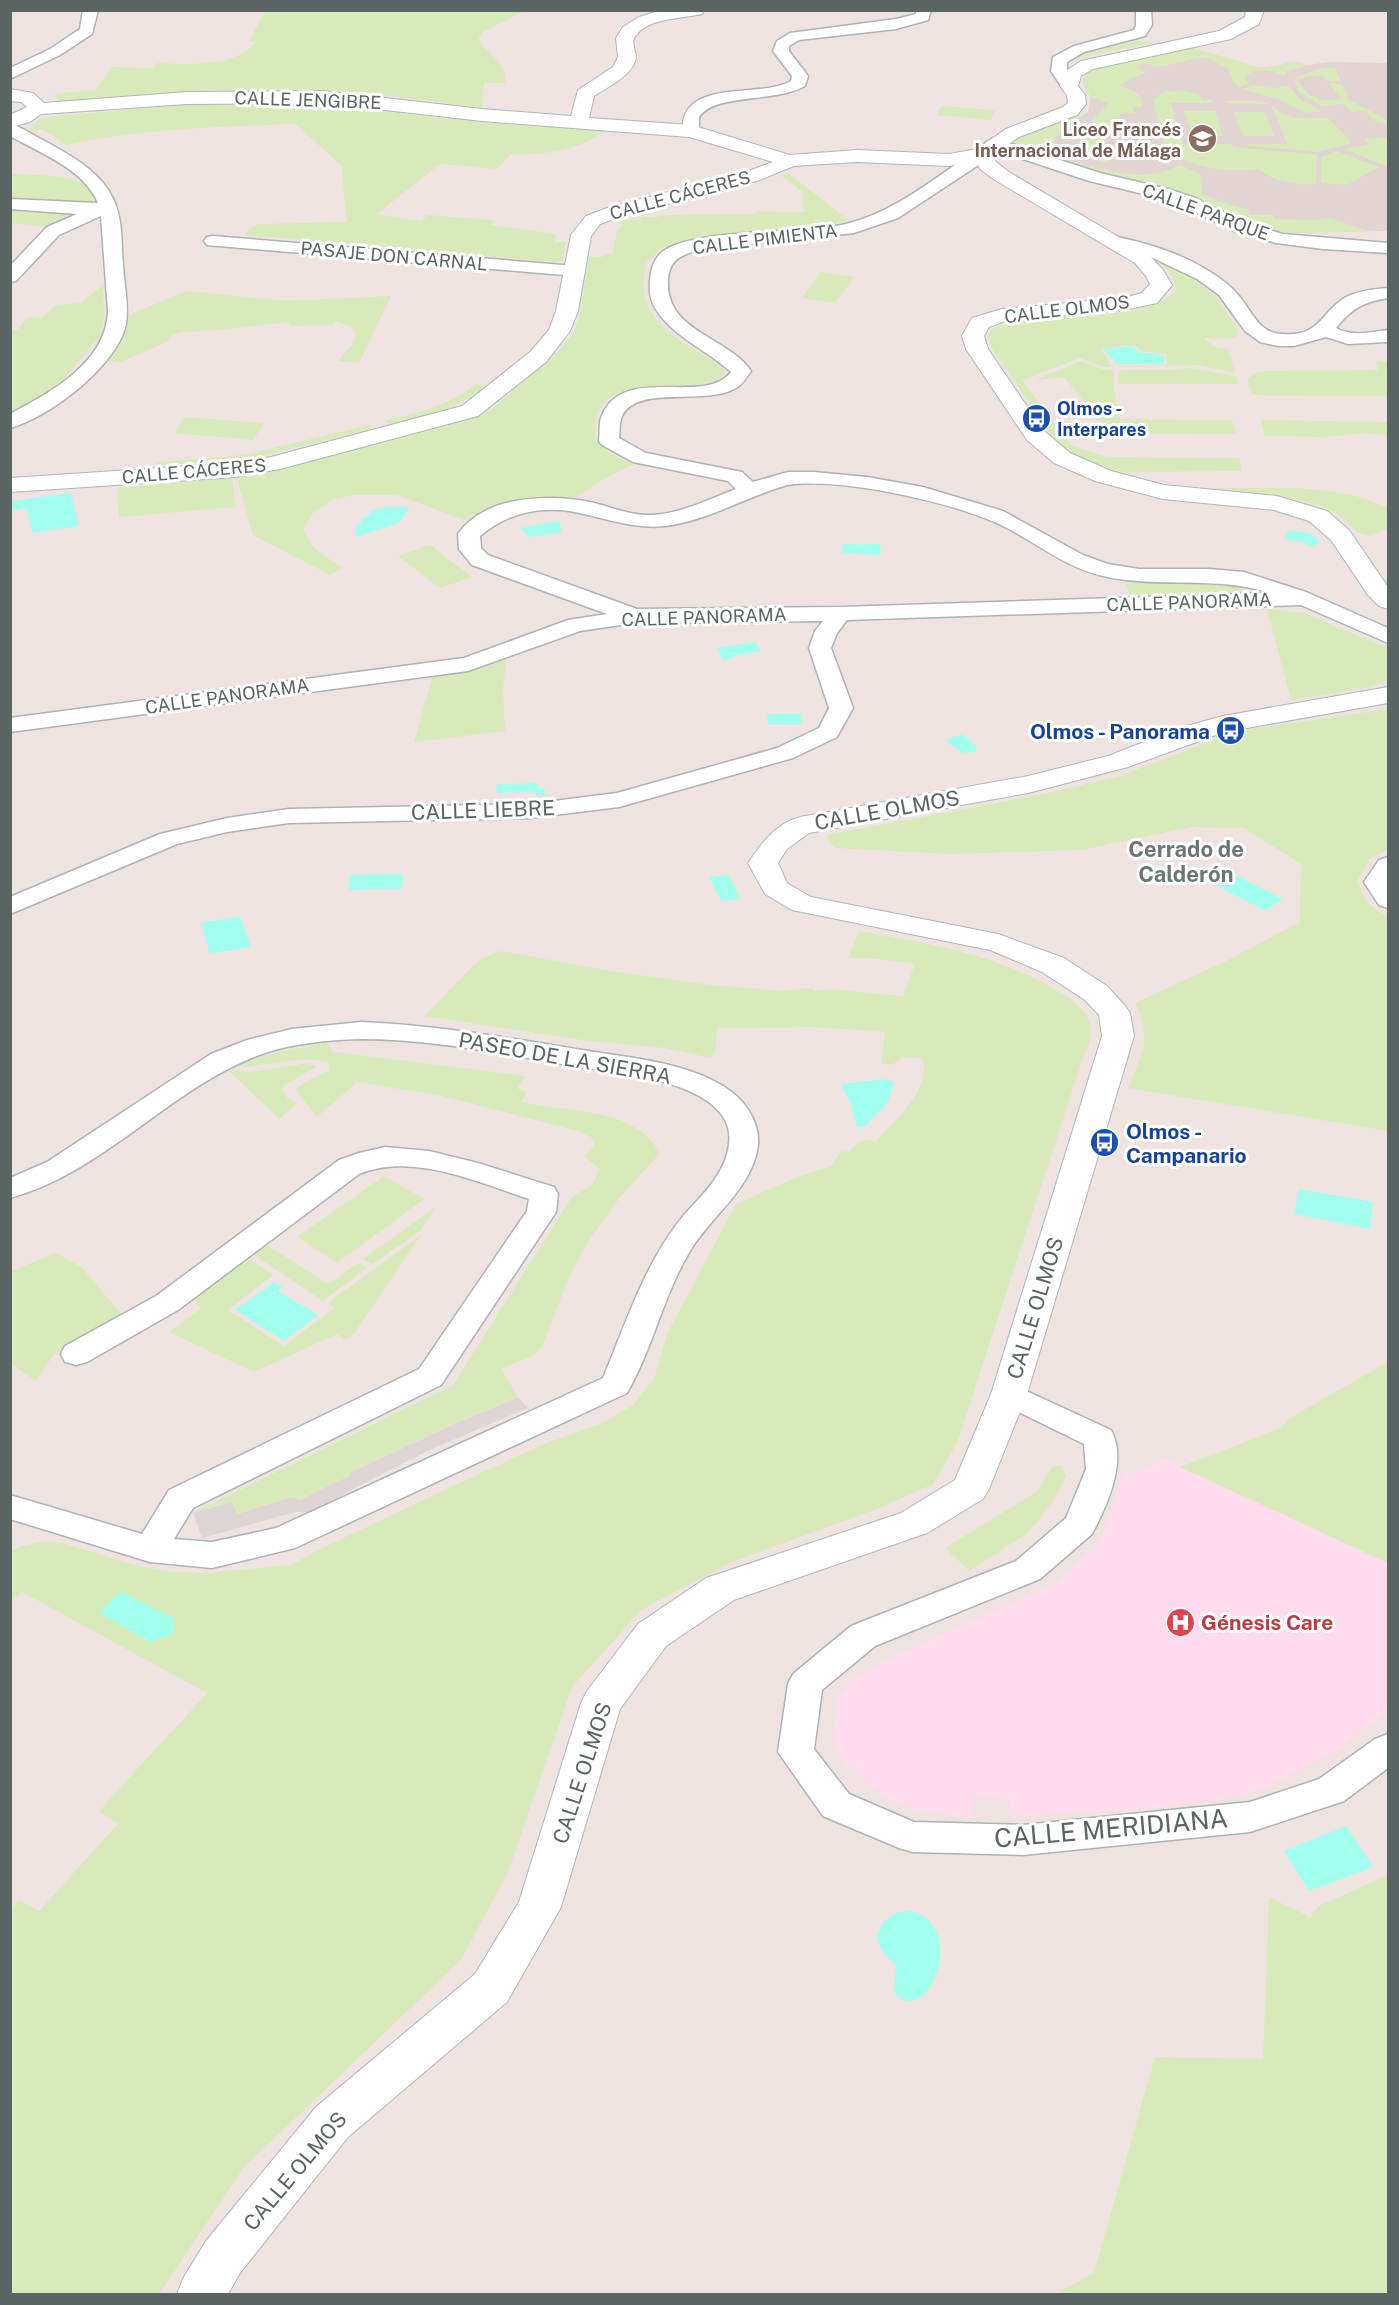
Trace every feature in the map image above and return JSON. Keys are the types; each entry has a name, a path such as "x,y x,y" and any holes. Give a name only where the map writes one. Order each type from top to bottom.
{"main road":[{"path":"579,121 585,94 620,70 627,57 624,46 626,36 634,28 652,18 696,10"},
{"path":"789,161 857,156 949,160 988,148 1005,135 1070,111 1077,104 1076,95 1070,86 1072,73 1087,64 1225,35 1253,20 1256,10"},
{"path":"10,95 33,101 36,105 36,109 24,118 10,122"},
{"name":"CALLE JENGIBRE","path":"36,109 187,98 287,96 369,101 482,115 691,131"},
{"name":"CALLE CÁCERES","path":"691,131 789,161"},
{"name":"CALLE OLMOS","path":"988,148 987,165 1142,259 1156,274 1161,285 1149,298 1124,304 1002,315 980,323 973,336 977,350 1035,435 1062,458 1103,476 1163,492 1277,503 1318,516 1340,535 1377,590 1389,601"},
{"name":"CALLE CÁCERES","path":"10,485 245,468 316,453 470,411 538,357 559,331 567,311 581,235 593,220 617,211 750,177 789,161"},
{"name":"CALLE OLMOS","path":"201,2295 223,2257 332,2122 491,1988 539,1907 601,1703 652,1635 720,1589 914,1523 970,1489 1009,1395 1118,1036 1114,1013 1096,993 1053,965 998,943 802,904 775,888 763,863 776,843 800,826 1028,785 1106,766 1167,741 1221,724 1359,703 1389,695"}],"street":[{"path":"10,74 55,52 87,31 91,10"},
{"path":"691,131 691,117 698,108 711,101 785,90 799,83 800,76 781,51 782,44 795,36 896,24 923,16 924,10"},
{"path":"1070,86 1059,71 1059,60 1079,49 1140,33 1144,25 1143,10"},
{"path":"10,129 88,177 102,193 111,217 116,326 107,346 91,367 67,390 10,422"},
{"name":"CALLE PARQUE","path":"988,148 1162,193 1189,202 1240,227 1282,239 1389,248"},
{"name":"CALLE PIMIENTA","path":"749,490 735,476 639,458 609,441 608,430 614,411 622,403 638,395 707,390 732,383 741,371 729,358 674,321 666,310 659,297 659,269 663,260 673,252 695,245 848,229 871,223 892,214 988,148"},
{"path":"10,204 82,209 107,207"},
{"path":"10,277 53,231 107,207"},
{"name":"PASAJE DON CARNAL","path":"213,241 575,271"},
{"path":"1113,241 1141,246 1201,274 1225,291 1251,330 1266,338 1291,340 1307,338 1327,330 1346,305 1368,295 1389,293"},
{"path":"1327,330 1335,337 1354,339 1389,336"},
{"path":"634,616 480,560 470,549 469,534 495,514 540,503 584,508 650,522 693,515 749,490 787,478 822,478 927,495 997,515 1031,532 1071,557 1102,570 1136,576 1244,579 1300,599 1389,636"},
{"name":"CALLE PANORAMA","path":"10,725 468,664 576,625 634,616 841,614 1300,599"},
{"name":"CALLE LIEBRE","path":"10,906 169,839 227,825 289,816 530,811 619,800 785,753 829,732 841,708 820,648 826,631 841,614"},
{"path":"1389,865 1377,882 1389,900"},
{"name":"PASEO DE LA SIERRA","path":"10,1189 57,1169 230,1056 310,1034 361,1029 414,1032 662,1072 690,1081 718,1095 735,1112 743,1131 742,1154 732,1175 688,1230 658,1284 616,1385 283,1539 212,1555 150,1549 10,1507"},
{"path":"76,1354 167,1302 357,1164 388,1155 460,1167 544,1194 541,1212 430,1377 181,1499 150,1549"},
{"name":"CALLE MERIDIANA","path":"1009,1395 1100,1438 1102,1469 1080,1525 1028,1570 863,1636 805,1684 796,1752 836,1805 912,1837 1023,1840 1250,1817 1331,1790 1385,1757"}],"shaded area":[{"path":"265,11 524,11 483,32 478,40 500,64 505,76 505,83 484,83 482,108 391,96 322,91 210,91 60,102 54,94 95,90 112,67 154,68 157,63 210,63 236,56 256,42 249,41"},
{"path":"1137,41 1155,43 1086,56 1070,63 1082,54"},
{"path":"1189,47 1261,68 1282,65 1291,61 1309,65 1286,72 1284,76 1269,71 1253,72 1244,78 1250,84 1239,87 1234,83 1228,69 1205,57 1157,67 1145,63 1135,68 1147,72 1118,85 1138,94 1142,107 1133,107 1134,113 1120,113 1122,127 1102,127 1109,163 1083,157 1090,151 1077,136 1109,104 1091,97 1083,84 1085,74 1100,66"},
{"name":"Liceo Francés Internacional de Málaga","path":"1206,52 1261,68 1282,65 1291,61 1309,65 1327,62 1388,63 1388,231 1287,233 1038,153 1020,137 1088,112 1091,97 1083,84 1083,78 1091,70"},
{"path":"1335,67 1341,81 1327,81 1322,76 1296,78 1310,96 1316,96 1319,100 1341,99 1329,83 1342,84 1349,100 1384,118 1388,124 1374,121 1365,111 1352,112 1343,104 1322,106 1298,92 1295,78 1318,69"},
{"path":"1253,85 1272,88 1289,86 1300,99 1322,111 1306,114 1280,100 1243,89"},
{"path":"1183,90 1200,95 1202,100 1212,100 1214,103 1171,103 1183,144 1230,144 1235,147 1317,155 1316,184 1286,182 1271,177 1259,169 1210,168 1176,156 1165,149 1153,99 1164,92"},
{"path":"1226,101 1256,101 1271,104 1227,103"},
{"path":"251,103 330,106 512,125 607,129 597,137 573,147 535,154 510,155 497,169 440,164 377,214 421,221 428,215 493,220 491,225 556,234 554,242 566,242 563,260 557,262 244,235 258,224 346,222 342,166 295,124 151,132 66,145 42,129 29,132 30,127 39,120 57,116 182,105"},
{"path":"1271,104 1278,112 1296,118 1328,118 1349,139 1349,144 1318,152 1248,146 1249,144 1287,144"},
{"path":"941,106 995,110 991,120 937,115"},
{"path":"1184,111 1215,111 1223,136 1192,135"},
{"path":"1088,112 1060,132 1054,140 1056,149 1064,157 1097,168 1140,175 1161,172 1181,165 1200,174 1202,194 1249,211 1250,215 1274,215 1275,219 1330,218 1369,231 1287,233 1099,174 1010,142"},
{"path":"1234,112 1265,112 1274,136 1243,136"},
{"path":"1388,137 1388,167 1344,149 1368,144 1364,139"},
{"path":"1337,151 1379,167 1347,185 1321,183 1321,157"},
{"path":"788,173 851,222 688,240 662,248 646,263 644,295 655,318 676,337 722,366 725,371 716,380 698,384 628,390 609,399 598,414 596,439 608,452 633,464 575,498 518,500 491,507 464,520 397,495 353,495 332,500 313,513 303,530 314,548 342,568 330,575 253,535 236,475 308,461 470,419 490,410 556,353 573,334 579,319 589,257 612,255 617,231 623,225 609,218 623,214 623,220 641,220 641,217 659,217 659,215 756,214 756,211 804,212 802,191 780,175"},
{"path":"10,174 62,177 76,181 86,186 92,193 92,204 11,201"},
{"path":"10,206 81,214 47,227 11,223"},
{"path":"1151,256 1191,277 1217,298 1238,330 1235,339 1204,338 1215,347 1228,349 1235,373 1199,365 1118,367 1167,365 1167,354 1140,351 1135,345 1100,349 1113,367 1102,367 1080,358 1022,380 1071,445 1107,457 1239,458 1242,471 1116,472 1073,454 1056,441 991,347 988,338 990,331 1005,323 1034,318 1131,311 1165,299 1176,289 1175,283 1168,270"},
{"path":"821,272 854,277 835,303 802,298"},
{"path":"103,285 104,319 100,336 63,380 11,413 11,329 17,330 29,317 41,318 57,305 81,303"},
{"path":"187,291 287,301 391,296 359,363 338,361 352,345 356,334 350,326 335,321 333,325 290,326 288,322 181,332 170,336 167,342 120,362 108,361 123,340 129,315"},
{"path":"1133,346 1138,352 1164,355 1164,364 1116,364 1104,349"},
{"path":"1081,361 1101,369 1114,370 1113,385 1120,419 1232,420 1236,434 1110,433 1064,377 1035,380"},
{"path":"1376,361 1388,362 1387,396 1252,395 1247,379 1257,372 1265,371 1378,370"},
{"path":"1190,368 1236,376 1238,384 1118,384 1119,371 1122,370"},
{"path":"476,384 484,386 452,406 429,415 392,424 385,421 444,403"},
{"path":"185,417 264,423 253,440 174,433"},
{"path":"1261,420 1388,422 1388,436 1364,433 1322,437 1265,436"},
{"path":"370,425 372,429 254,458 157,466 156,462 243,455"},
{"path":"232,478 236,507 119,517 117,488"},
{"path":"1208,488 1300,488 1345,494 1367,499 1388,508 1388,528 1371,536 1359,533 1336,513 1315,504 1276,495"},
{"path":"71,493 79,526 32,533 27,509 12,510 11,501"},
{"path":"385,507 410,507 400,522 357,537 354,526 362,523 361,518 371,516 369,511"},
{"path":"559,521 562,532 530,537 520,528"},
{"path":"1289,531 1310,534 1320,542 1313,547 1305,545 1307,543 1290,540 1285,537"},
{"path":"842,544 880,544 881,555 842,553"},
{"path":"430,545 472,577 440,588 398,556"},
{"path":"1126,583 1229,585 1249,591 1130,597"},
{"path":"1267,609 1304,613 1388,648 1388,680 1368,688 1291,700"},
{"path":"755,642 761,651 739,655 724,661 716,648"},
{"path":"506,659 503,690 505,731 414,742 433,676 478,669"},
{"path":"1388,709 1388,849 1370,859 1357,881 1368,904 1388,917 1388,1131 1128,1088 1144,1046 1143,1027 1135,1003 1228,960 1300,922 1301,864 1244,828 1191,827 1081,850 950,854 836,848 829,842 827,835 1048,793 1120,776 1218,738 1252,729"},
{"path":"767,714 801,714 802,724 768,724"},
{"path":"962,734 977,747 976,752 961,753 946,740"},
{"path":"538,783 538,789 545,789 545,795 536,795 535,792 497,793 496,784"},
{"path":"1221,871 1229,872 1283,899 1265,911 1212,883 1214,882 1211,874"},
{"path":"403,874 402,889 349,890 350,875"},
{"path":"729,875 740,899 721,901 709,877"},
{"path":"240,916 251,947 210,954 201,923"},
{"path":"859,931 957,951 1004,965 1067,997 1083,1011 1091,1027 1089,1045 957,1443 933,1484 882,1507 732,1562 641,1610 572,1687 508,1872 461,1960 244,2167 159,2294 11,2294 11,1909 19,1900 39,1911 118,1824 99,1811 207,1693 22,1592 11,1602 11,1551 21,1546 47,1541 63,1543 137,1566 172,1572 206,1573 292,1565 312,1553 440,1492 544,1444 600,1424 632,1406 654,1379 667,1334 736,1204 795,1178 831,1166 841,1151 848,1152 862,1141 873,1140 874,1143 901,1115 917,1092 923,1080 924,1069 921,1058 902,1057 892,1065 881,1063 885,1032 814,1027 717,1028 715,1051 711,1058 665,1048 590,1041 424,1016 479,960 501,951 616,972 711,985 782,991 812,988 814,991 827,989 903,996 915,964 848,958"},
{"path":"327,1043 334,1052 525,1076 517,1089 527,1091 522,1102 617,1119 634,1127 648,1138 660,1153 621,1196 589,1240 569,1277 542,1347 534,1355 501,1369 518,1397 350,1472 351,1475 299,1500 291,1497 237,1514 232,1502 193,1513 453,1385 572,1197 593,1184 599,1169 584,1156 595,1145 591,1137 574,1130 442,1096 357,1082 317,1117 295,1089 329,1070 329,1062 305,1059 244,1067 233,1066 282,1051"},
{"path":"303,1064 316,1067 286,1084 282,1089 287,1098 297,1103 279,1119 228,1070 249,1072"},
{"path":"885,1079 894,1082 888,1102 865,1126 857,1127 851,1105 841,1084"},
{"path":"384,1176 424,1199 337,1263 297,1237"},
{"path":"1299,1189 1373,1202 1370,1229 1294,1214"},
{"path":"437,1206 421,1230 373,1264 363,1259"},
{"path":"421,1235 353,1335 344,1340 337,1334 254,1372 169,1332 201,1309 195,1299 200,1290 247,1258 273,1275 228,1310 284,1346 334,1308 328,1303"},
{"path":"267,1245 328,1284 358,1263 367,1268 323,1301 253,1254"},
{"path":"56,1253 81,1267 125,1318 55,1353 35,1381 11,1363 11,1271"},
{"path":"274,1282 283,1287 278,1291 318,1315 284,1341 235,1310"},
{"path":"1388,1362 1388,1563 1180,1467 1281,1428 1290,1418"},
{"path":"518,1397 528,1408 425,1452 309,1512 296,1512 202,1538 193,1513 232,1502 237,1514 291,1497 300,1500 350,1475 349,1473"},
{"name":"Génesis Care","path":"1168,1458 1180,1467 1388,1563 1388,1709 1335,1752 1262,1789 1218,1801 1152,1808 1012,1817 1010,1799 973,1798 973,1818 920,1812 892,1801 865,1782 843,1761 833,1744 837,1699 856,1677 891,1658 1051,1586 1100,1544 1124,1469 1135,1474"},
{"path":"1061,1465 1066,1477 1053,1501 1028,1533 969,1571 945,1548 1036,1492 1052,1467"},
{"path":"120,1591 175,1619 172,1622 175,1626 172,1634 164,1638 157,1638 152,1643 99,1613"},
{"path":"1346,1826 1373,1867 1309,1891 1284,1851"},
{"path":"1388,1875 1388,2294 1055,2294 1094,2273 1155,2057 1263,2059 1269,1897 1310,1917 1319,1906"},
{"path":"911,1911 929,1920 938,1936 940,1954 937,1972 929,1988 919,1999 906,2001 894,1992 896,1965 882,1951 877,1937 882,1925 889,1917"}],"place":[{"name":"Liceo Francés Internacional de Málaga","path":"1202,139"},
{"name":"Olmos - Interpares","path":"1036,418"},
{"name":"Olmos - Panorama","path":"1231,731"},
{"name":"Olmos - Campanario","path":"1105,1143"},
{"name":"Génesis Care","path":"1180,1622"}],"district":[{"name":"Cerrado de Calderón","path":"1186,862"}]}
